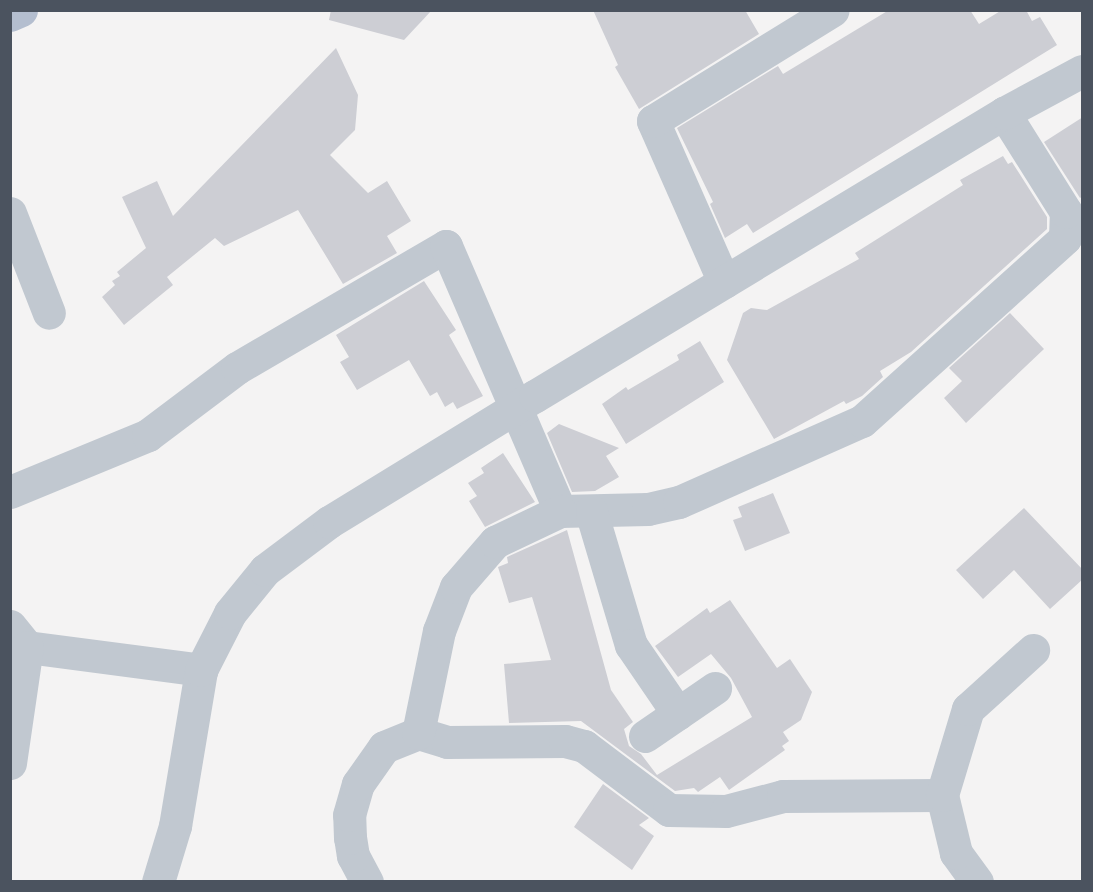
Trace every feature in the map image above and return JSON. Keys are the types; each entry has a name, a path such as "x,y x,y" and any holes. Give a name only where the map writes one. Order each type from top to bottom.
{"main road":[{"path":"10,15 21,10"}],"street":[{"path":"724,282 653,121 833,10"},
{"path":"158,882 175,826 201,670 230,613 265,570 286,552 516,408 1004,113 1083,71"},
{"path":"418,733 439,631 456,587 495,542 575,511 648,509 679,502 862,421 1065,238 1069,225 1066,212 1004,113"},
{"path":"10,213 49,313"},
{"path":"10,492 148,435 237,368 447,246 516,408 575,511 631,645 678,714"},
{"path":"10,764 19,637 201,670"},
{"path":"977,882 956,853 942,795 968,709 1033,650"},
{"path":"645,736 715,688"},
{"path":"367,882 353,856 350,838 349,815 358,784 368,764 384,747 418,733 447,742 565,741 584,746 669,810 726,811 783,796 942,795"}],"building":[{"path":"331,10 432,10 404,40 329,20"},
{"path":"593,10 745,10 759,34 639,109 615,67 618,65"},
{"path":"889,10 970,10 979,24 1002,10 1026,10 1032,21 1040,17 1057,45 753,233 747,224 725,238 710,204 713,202 677,128 778,66 783,74"},
{"path":"336,48 358,95 355,130 330,155 368,193 387,181 411,221 387,236 397,253 343,284 298,210 224,246 215,238 167,277 173,285 124,325 102,297 115,285 112,281 120,276 117,272 146,248 122,197 157,181 173,216"},
{"path":"1083,117 1083,196 1080,198 1044,142"},
{"path":"1003,156 1008,164 1012,162 1047,217 1047,229 911,352 880,371 883,377 862,396 846,404 844,401 774,439 727,360 743,313 751,308 767,310 859,259 855,253 963,185 960,180"},
{"path":"424,281 456,330 449,335 483,396 457,409 453,402 445,407 437,392 430,396 409,360 357,390 340,362 349,357 336,335"},
{"path":"1010,313 1044,349 966,423 944,398 962,381 949,368"},
{"path":"700,341 724,382 626,444 602,404 626,387 628,390 679,360 677,355"},
{"path":"559,424 619,448 606,456 619,477 595,491 572,492 547,433"},
{"path":"503,453 535,502 485,527 469,501 477,496 468,483 484,473 481,468"},
{"path":"773,493 790,533 745,551 733,520 742,517 738,507"},
{"path":"1024,508 1083,570 1083,579 1050,609 1014,570 983,599 956,570"},
{"path":"567,530 611,690 633,722 624,729 629,746 641,754 657,775 752,717 731,678 711,654 678,677 655,646 707,608 710,613 730,600 777,668 790,659 812,692 801,720 783,732 789,741 782,746 785,750 729,790 720,777 698,792 694,788 675,791 581,721 509,723 504,664 551,660 532,597 509,603 498,567 508,563 507,557"},
{"path":"603,784 649,818 639,825 654,836 632,870 574,827"}]}
